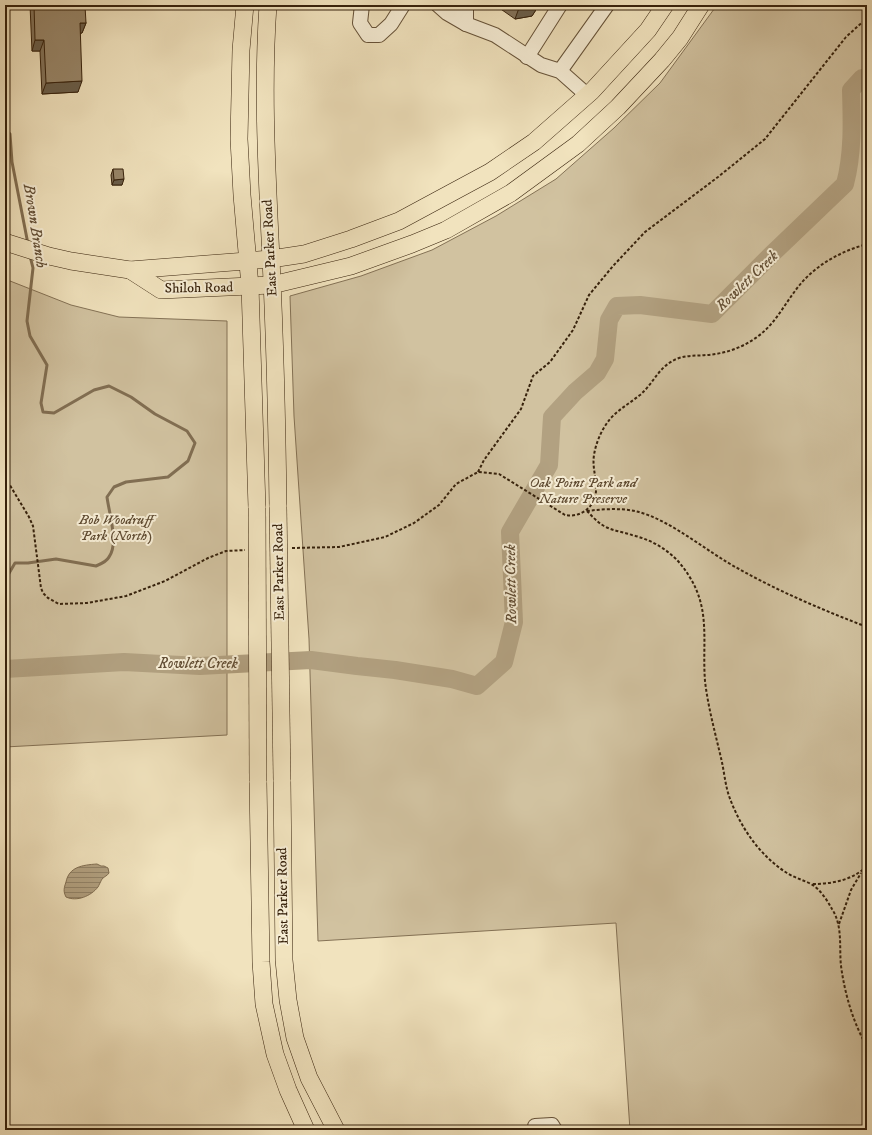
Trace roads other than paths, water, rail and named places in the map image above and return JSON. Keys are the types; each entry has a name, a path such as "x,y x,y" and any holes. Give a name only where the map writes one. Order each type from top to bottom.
{"main road":[{"name":"East Parker Road","path":"245,5 241,50 239,139 247,262 250,286 257,508 258,781 261,962 264,1004 275,1054 288,1090 306,1130"},
{"name":"East Parker Road","path":"268,5 264,94 272,285 278,508 284,960 294,1038 309,1078 336,1130"},
{"name":"Shiloh Road","path":"5,242 49,256 130,270 271,259 304,254 351,239 399,221 490,172 534,142 587,95 648,30 665,5"},
{"name":"Shiloh Road","path":"130,270 161,290 272,285 351,266 446,230 511,193 578,144 618,107 680,38 701,5"},
{"path":"261,962 284,960"},
{"path":"283,1075 305,1066"}],"lane":[{"path":"362,5 360,24 368,35 379,35 391,24 403,5"},
{"path":"459,5 466,10 466,24"},
{"path":"527,57 560,5"},
{"path":"560,71 607,5"},
{"path":"446,8 466,24 495,35 541,65 560,71 587,95"},
{"path":"535,1126 552,1125 555,1130"}],"waterway":[{"name":"Rowlett Creek","path":"5,669 124,662 200,666 311,660 395,670 452,679 477,686 504,662 514,622 510,532 549,465 552,417 575,392 597,373 605,359 609,320 617,306 640,305 712,314 845,184 851,150 851,90 862,78 867,78"},
{"name":"Brown Branch","path":"5,130 10,134 12,162 28,244"},
{"name":"Brown Branch","path":"5,621 8,575 15,563 28,563 56,559 96,566 104,562 109,557 113,544 107,497 114,487 126,482 168,477 188,461 195,443 187,431 155,414 131,397 109,386 94,390 54,413 43,412 41,403 47,365 30,336 27,321 33,268 30,256"}],"park label":[{"name":"Oak Point Park and Nature Preserve","path":"583,492"},
{"name":"Bob Woodruff Park (North)","path":"116,528"}]}
